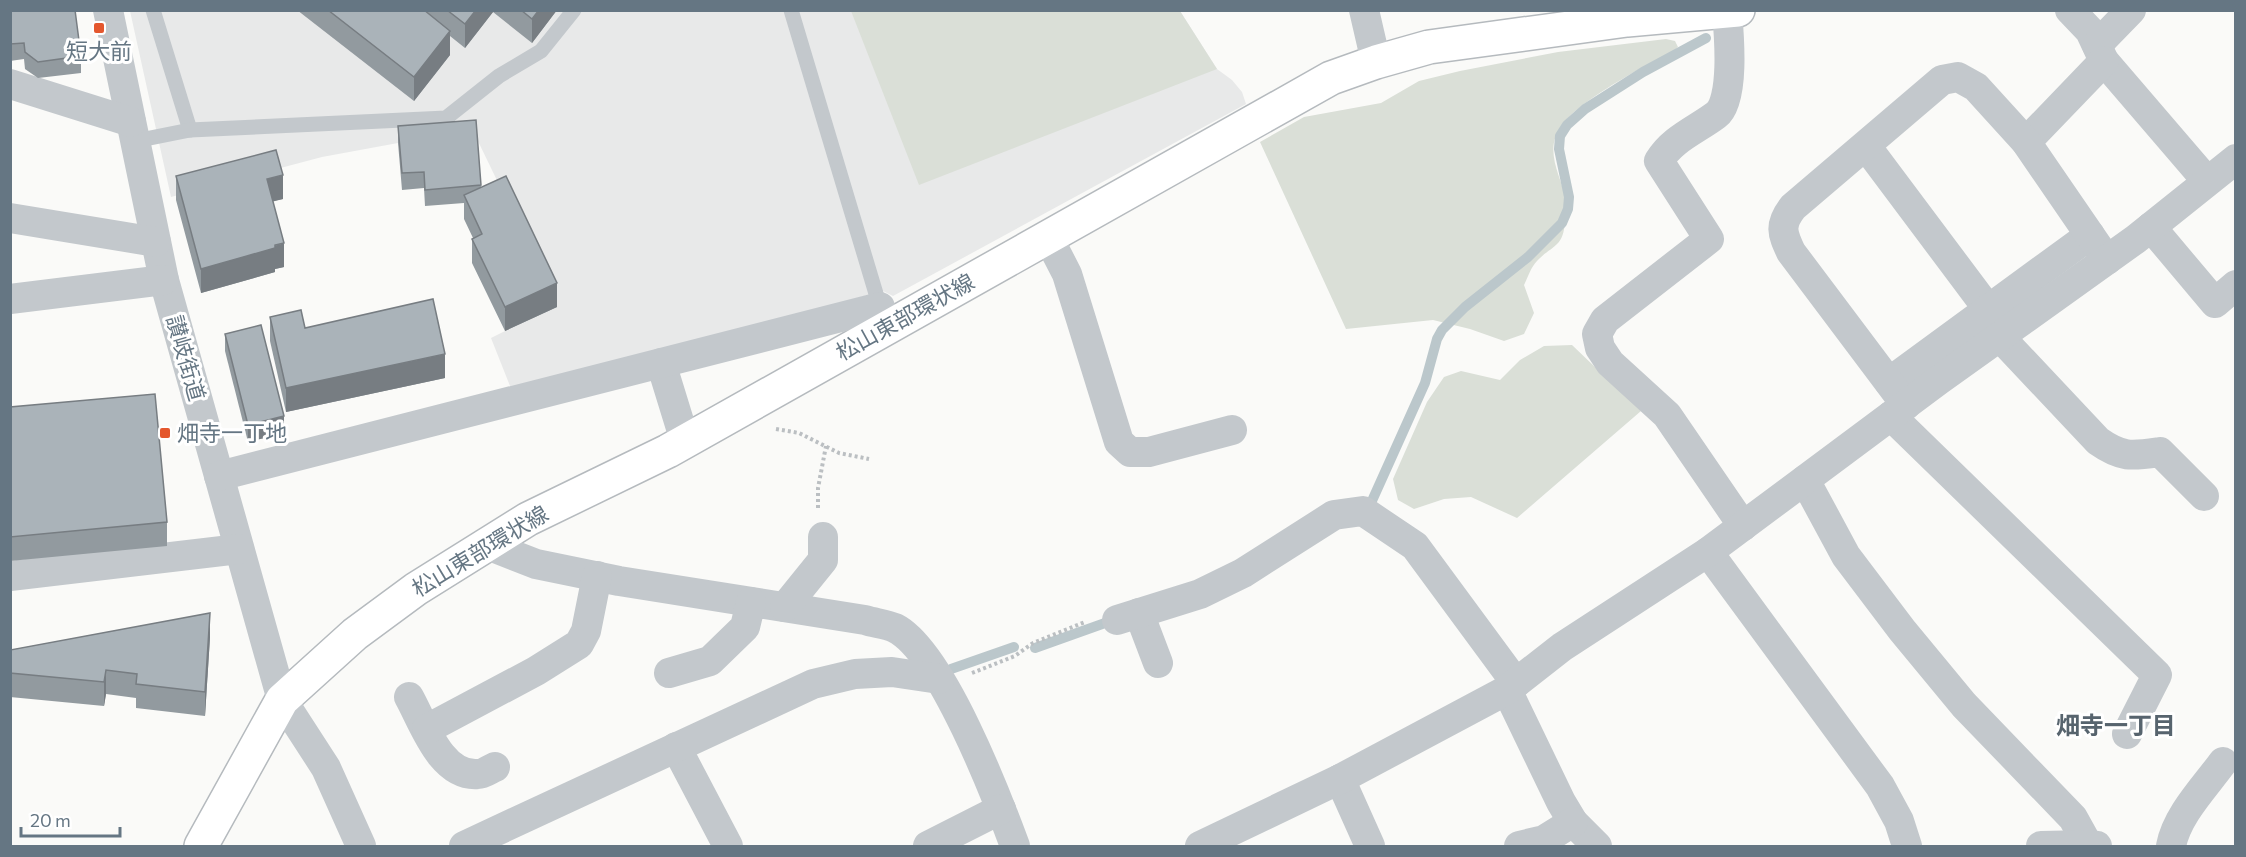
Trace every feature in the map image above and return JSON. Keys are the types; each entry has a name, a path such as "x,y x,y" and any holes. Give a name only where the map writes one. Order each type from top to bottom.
{"main road":[{"name":"松山東部環状線","path":"201,846 282,700 355,634 416,588 485,544 528,519 685,441 747,406 883,318 1048,237 1331,78 1429,47 1627,20 1732,11"}],"street":[{"name":"讃岐街道","path":"108,10 164,280 282,700 326,768 361,846"},
{"path":"1365,10 1376,62"},
{"path":"2070,10 2090,31 2101,53 2207,181"},
{"path":"2026,142 2101,53 2131,10"},
{"path":"1732,11 1727,93 1719,113 1667,148 1659,161 1709,239 1605,320 1597,334 1600,348 1610,363 1667,415 1743,526"},
{"path":"2107,260 2026,142 1976,87 1958,77 1942,80 1793,207 1784,219 1783,235 1791,252 1895,401 2157,675 2127,734"},
{"path":"10,84 133,131"},
{"path":"1866,146 1988,309"},
{"path":"1895,401 2000,337 2151,227 2235,159"},
{"path":"10,218 156,242"},
{"path":"2151,227 2215,303 2234,289"},
{"path":"1200,846 1238,838 1340,779 1512,687 1562,647 1708,552 1805,480 1895,401 1988,309 2090,235"},
{"path":"1048,237 1067,274 1119,442 1130,452 1149,452 1232,430"},
{"path":"10,299 164,280"},
{"path":"219,476 661,363 883,318"},
{"path":"2000,337 2098,441 2113,452 2131,457 2160,452 2204,496"},
{"path":"661,363 685,441"},
{"path":"1805,480 1846,556 1902,630 1964,705 2073,818 2093,845"},
{"path":"1158,663 1128,617 1200,594 1243,573 1334,515 1363,511 1415,546 1512,687 1561,802 1573,822 1598,846"},
{"path":"785,607 823,560 824,537"},
{"path":"485,544 536,564 864,620 896,628 913,642 939,679 963,721 1015,846"},
{"path":"10,576 239,549"},
{"path":"1708,552 1880,786 1899,821 1907,846"},
{"path":"427,729 536,671 579,644 586,631 597,576"},
{"path":"669,673 710,661 745,627 751,602"},
{"path":"464,846 813,684 855,674 892,672 939,679"},
{"path":"409,697 442,759 461,771 479,775 495,767"},
{"path":"676,747 728,846"},
{"path":"2171,846 2181,820 2223,762"},
{"path":"1340,779 1370,846"},
{"path":"928,846 1001,809"},
{"path":"1519,846 1544,840 1573,822"},
{"path":"2041,846 2093,845"}],"lane":[{"path":"153,10 190,130"},
{"path":"133,131 446,118 499,76 541,51 574,10"},
{"path":"791,10 883,318"}],"path":[{"path":"747,406 766,427 800,434 839,453 869,459"},
{"path":"824,537 818,512 818,489 826,446"},
{"path":"939,679 956,679 1015,656 1033,644 1101,615 1128,617"}],"shaded area":[{"path":"130,11 1180,11 1217,69 1232,80 1242,92 1246,104 893,296 883,291 512,391 491,338 505,331 506,199 476,137 398,143 322,157 171,197"},
{"path":"851,11 1180,11 1217,69 919,185"},
{"path":"1666,39 1675,41 1678,47 1590,100 1564,122 1558,132 1553,151 1566,200 1564,230 1559,242 1535,263 1524,285 1534,313 1524,334 1504,341 1470,329 1433,320 1346,329 1260,142 1304,117 1381,103 1419,81 1558,52"},
{"path":"1572,345 1641,411 1517,518 1471,497 1444,499 1414,509 1398,500 1393,479 1427,402 1444,377 1461,371 1500,380 1520,360 1544,346"}],"building":[{"path":"10,10 75,10 81,56 38,62 25,52 24,43 10,44"},
{"path":"328,10 424,10 450,31 414,77"},
{"path":"447,10 476,10 465,24"},
{"path":"521,10 539,10 532,19"},
{"path":"476,120 481,185 425,190 424,172 402,173 398,126"},
{"path":"276,150 283,175 267,179 284,243 275,245 275,248 201,269 176,176"},
{"path":"506,176 557,283 505,307 472,239 482,234 464,195"},
{"path":"433,299 445,354 286,388 270,317 301,310 305,328"},
{"path":"261,325 284,416 248,425 225,334"},
{"path":"155,394 167,522 10,537 10,407"},
{"path":"210,613 205,692 136,684 137,674 106,670 104,682 10,673 10,650"}],"waterway":[{"path":"1371,503 1425,383 1437,339 1442,330 1465,307 1528,257 1562,223 1568,209 1569,197 1559,149 1560,136 1567,125 1585,109 1643,72 1706,38"},
{"path":"1035,648 1105,623"},
{"path":"951,669 1014,647"}],"place":[{"name":"短大前","path":"99,28"},
{"name":"畑寺一丁地","path":"165,433"}],"district":[{"name":"畑寺一丁目","path":"2116,726"}]}
